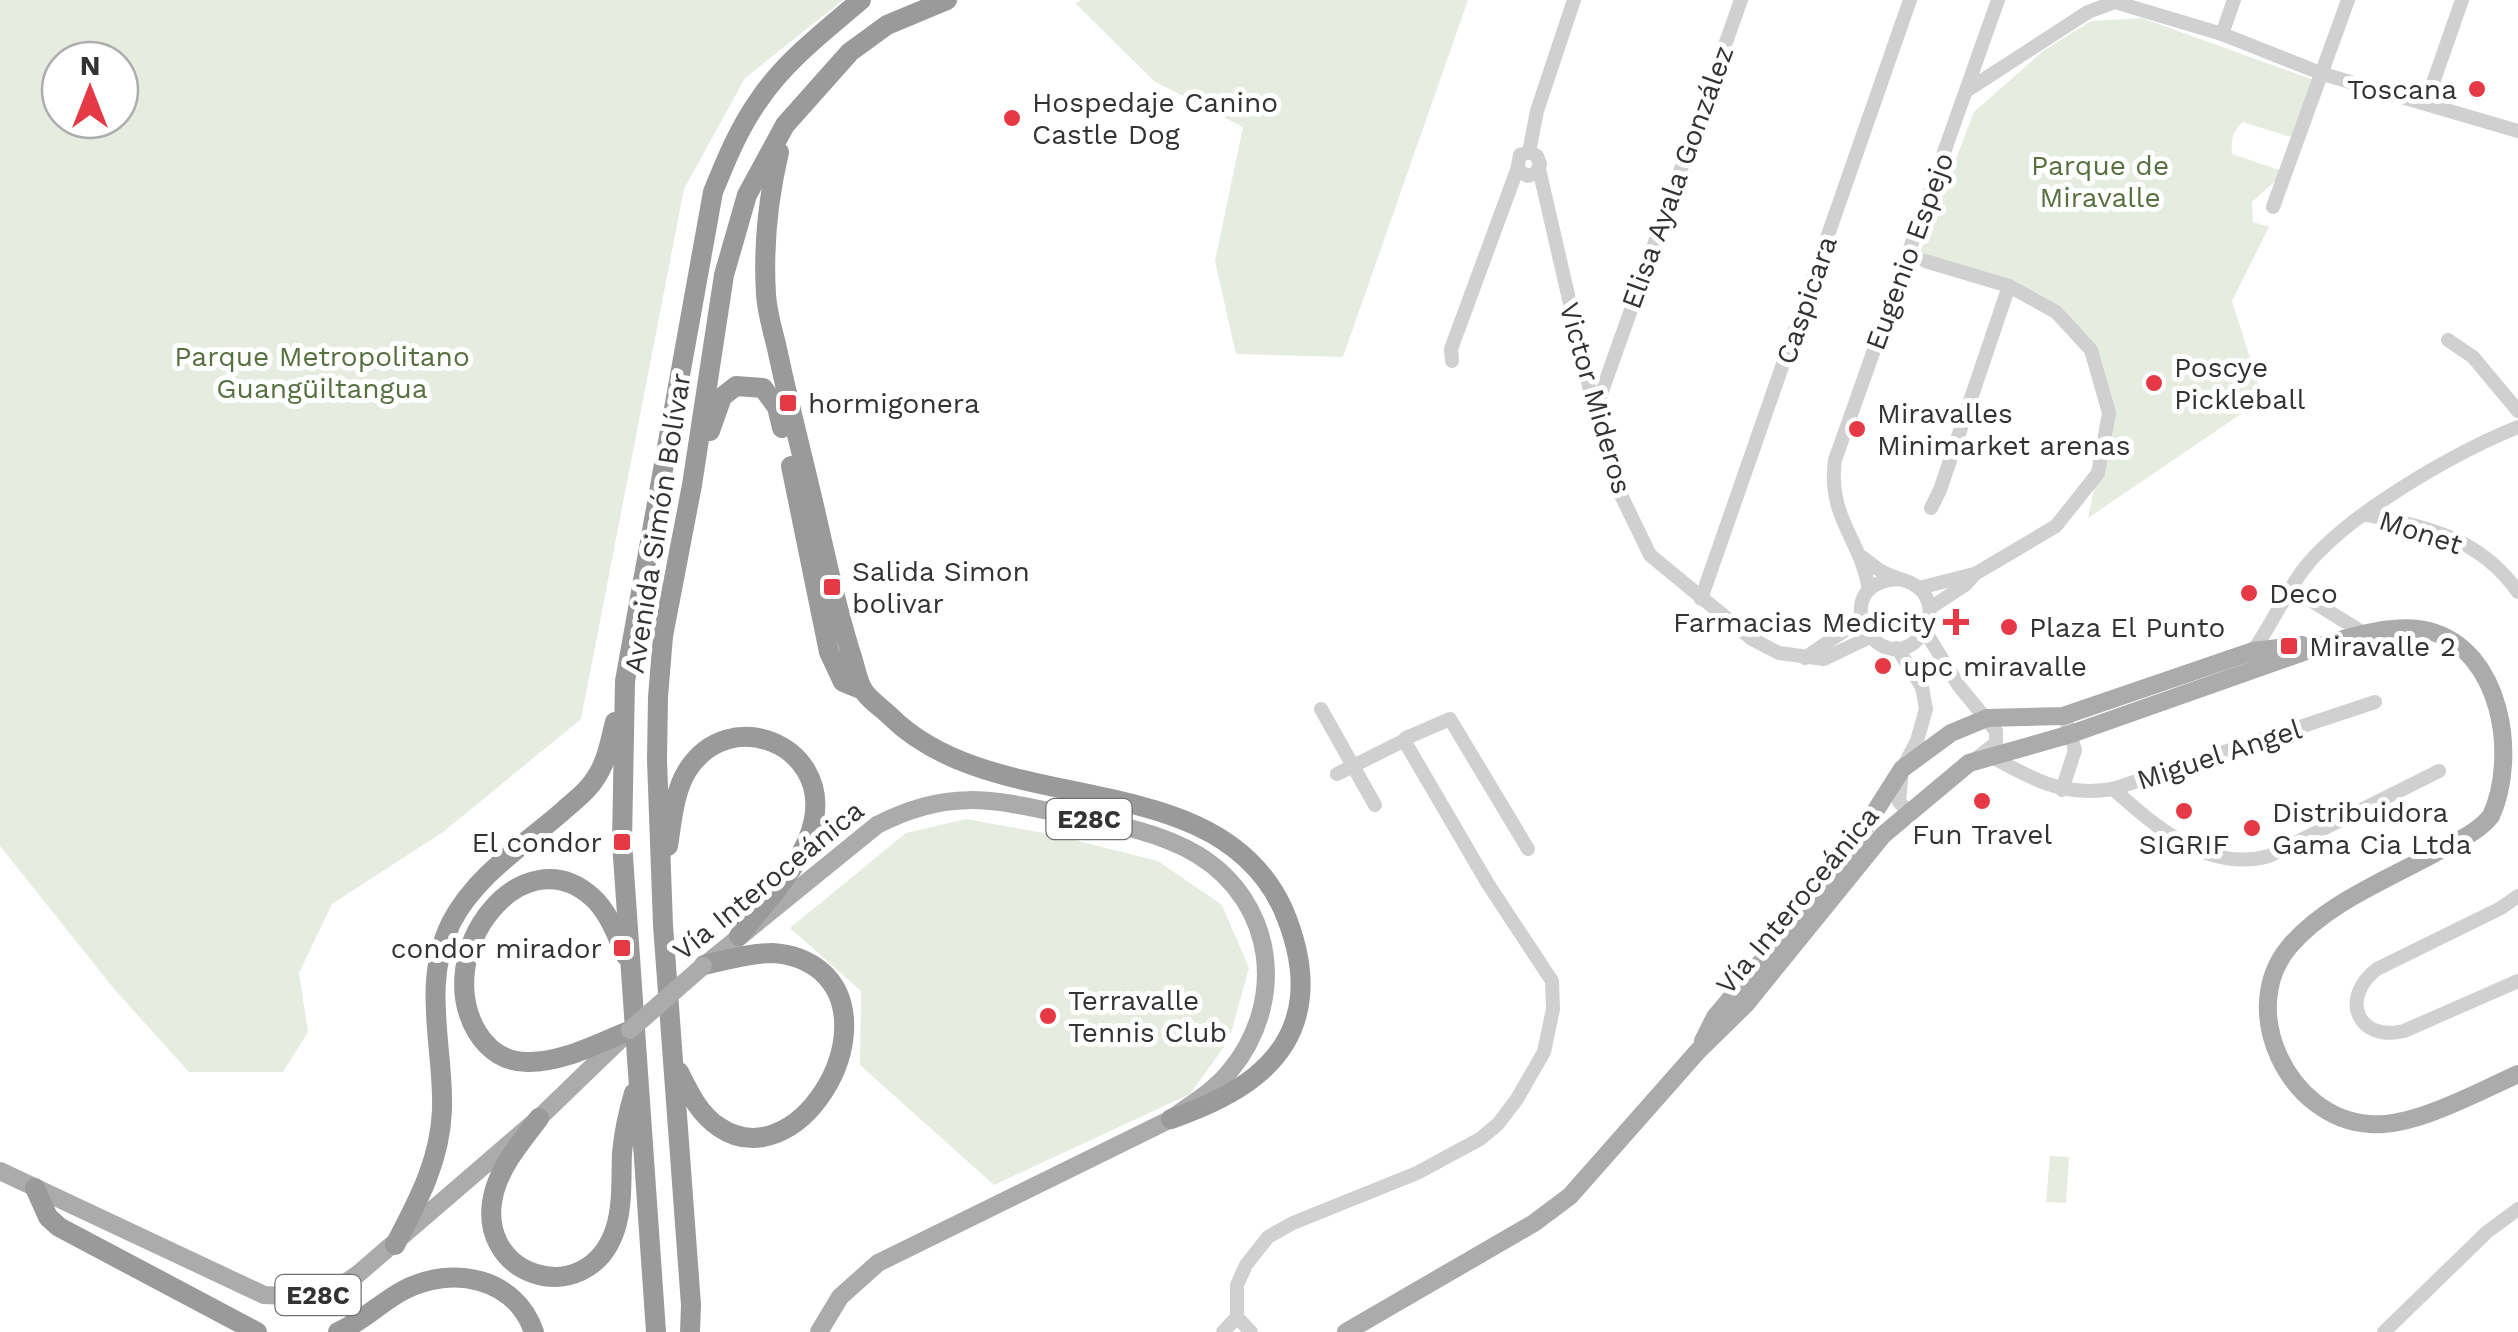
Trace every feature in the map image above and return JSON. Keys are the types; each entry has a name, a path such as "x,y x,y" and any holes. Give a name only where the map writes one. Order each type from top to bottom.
{"highway":[{"name":"Avenida Simón Bolívar","path":"656,1332 622,842 625,681 713,192 732,145 760,98 804,50 861,0"},
{"name":"Avenida Simón Bolívar","path":"690,1332 662,882 656,760 658,697 663,636 692,485 724,275 747,195 786,125 850,52 887,25 948,0"},
{"path":"786,125 765,231 766,299 824,561 863,690"},
{"path":"692,485 722,397 736,386 762,388 777,407 828,652 843,682 863,690 904,731 943,756 999,775 1076,791 1202,828 1245,856 1262,876 1277,897 1296,949 1301,981 1296,1018 1277,1054 1250,1082 1216,1104 1171,1119"},
{"path":"395,1245 431,1172 439,1144 442,1108 434,999 450,925 483,879 596,778 607,753 625,681"},
{"path":"662,882 678,788 695,760 718,741 733,736 760,738 785,748 796,758 812,786 814,819 801,852 739,936"},
{"path":"630,1030 550,1060 509,1060 482,1040 472,1023 464,984 470,947 486,914 512,892 543,881 576,885 594,898 608,916 633,972"},
{"path":"675,1063 706,1116 720,1129 754,1138 773,1135 802,1118 827,1087 842,1052 843,1007 837,990 811,963 773,953 704,966"},
{"path":"539,1118 503,1168 490,1215 508,1259 530,1274 558,1277 602,1254 615,1230 626,1120 638,1077"},
{"path":"35,1188 48,1218 59,1227 258,1332"},
{"path":"338,1332 408,1288 452,1278 488,1282 506,1291 520,1304 534,1332"}],"main road":[{"name":"Vía Interoceánica","path":"1346,1332 1534,1223 1570,1196 1698,1050 1729,1024 1883,835 1969,763 2071,734 2332,642 2365,634 2411,628 2430,631 2470,656 2490,678 2508,715 2514,755 2510,777 2503,798 2475,831 2329,912 2288,948 2274,975 2268,1008 2271,1038 2288,1075 2311,1100 2340,1119 2372,1125 2428,1114 2518,1074"},
{"name":"Vía Interoceánica","path":"1698,1050 1715,1018 1836,873 1902,769 1951,732 1987,718 2064,715 2253,651 2332,642"},
{"name":"Vía Interoceánica","path":"0,1171 264,1295 310,1298 335,1290 395,1245 739,936 877,825 908,808 942,800 1020,804 1100,822 1172,843 1195,854 1236,888 1257,922 1267,964 1262,1011 1244,1050 1210,1090 1171,1119 878,1264 840,1297 819,1332"}],"street":[{"path":"1452,361 1451,349 1520,155 1528,152 1537,110 1574,0"},
{"name":"Elisa Ayala González","path":"1595,412 1741,0"},
{"name":"Caspicara","path":"1701,599 1910,0"},
{"name":"Eugenio Espejo","path":"1869,590 1862,556 1836,506 1832,482 1835,460 1998,0"},
{"path":"2222,34 2234,0"},
{"path":"2273,207 2348,0"},
{"path":"2426,103 2462,0"},
{"path":"1966,90 2088,12 2115,1 2222,34 2323,74 2518,131"},
{"name":"Victor Mideros","path":"1528,152 1537,156 1595,412 1620,492 1650,555 1752,640 1805,658"},
{"path":"1517,170 1528,176 1539,169"},
{"path":"1919,588 1975,574 2056,526 2098,473 2109,416 2091,350 2056,312 2010,286 1926,262"},
{"path":"1931,508 2010,286"},
{"path":"2448,340 2473,356 2518,411"},
{"path":"1582,362 1596,368 1611,360"},
{"path":"2230,678 2253,651 2291,588 2320,552 2442,463 2518,427"},
{"name":"Monet","path":"2366,515 2414,524 2472,548 2491,560 2518,592"},
{"path":"1862,556 1882,572 1899,579 1919,588 1930,608 1925,631 1908,646 1887,647 1870,637 1860,609 1869,590 1888,579 1899,579"},
{"path":"1930,608 1975,574"},
{"path":"2291,588 2365,634"},
{"path":"1805,658 1861,619"},
{"path":"1925,631 1959,686 1996,731 1996,743 1969,763"},
{"path":"1805,658 1824,660 1870,637"},
{"path":"1897,648 1922,687 1926,709 1924,724 1902,769 1899,802 1909,812"},
{"name":"Miguel Angel","path":"1992,758 2062,790 2087,794 2113,790 2375,702"},
{"path":"1321,709 1375,804"},
{"path":"2062,790 2075,750 2064,715"},
{"path":"1337,774 1450,718 1528,849"},
{"path":"1223,1332 1237,1316 1238,1285 1246,1265 1268,1238 1292,1224 1417,1174 1480,1139 1517,1100 1544,1052 1553,1009 1550,976 1488,884 1405,740"},
{"path":"2113,790 2171,837 2222,858 2249,862 2270,856 2439,771"},
{"path":"2518,896 2378,969 2356,993 2356,1008 2361,1020 2374,1031 2387,1034 2404,1031 2518,981"},
{"path":"2384,1332 2487,1232 2518,1209"},
{"path":"1237,1316 1251,1332"}],"green space":[{"name":"Parque Metropolitano Guangüiltangua","path":"0,0 843,0 745,78 684,189 581,719 443,832 332,904 299,973 308,1032 283,1072 189,1072 115,990 0,846"},
{"path":"1468,0 1343,357 1236,354 1215,261 1243,127 1154,81 1075,3"},
{"name":"Parque de Miravalle","path":"2142,18 2314,80 2297,139 2243,122 2232,140 2232,154 2285,172 2252,202 2253,222 2269,227 2232,301 2263,399 2088,518 2109,416 2093,356 2058,314 2011,283 1919,255 1974,112 2043,51 2091,21"},
{"name":"Terravalle Tennis Club","path":"966,819 1054,835 1158,861 1222,905 1249,968 1229,1040 1190,1094 994,1185 860,1065 861,991 790,928 906,833"},
{"path":"2050,1156 2069,1157 2066,1203 2046,1202"}],"place":[{"name":"Toscana","path":"2477,89"},
{"name":"Hospedaje Canino Castle Dog","path":"1012,118"},
{"name":"Poscye Pickleball","path":"2154,383"},
{"name":"hormigonera","path":"788,403"},
{"name":"Miravalles Minimarket arenas","path":"1857,429"},
{"name":"Salida Simon bolivar","path":"832,587"},
{"name":"Deco","path":"2249,593"},
{"name":"Farmacias Medicity","path":"1956,622"},
{"name":"Plaza El Punto","path":"2009,627"},
{"name":"Miravalle 2","path":"2289,646"},
{"name":"upc miravalle","path":"1883,666"},
{"name":"Fun Travel","path":"1982,801"},
{"name":"SIGRIF","path":"2184,811"},
{"name":"Distribuidora Gama Cia Ltda","path":"2252,828"},
{"name":"El condor","path":"622,842"},
{"name":"condor mirador","path":"622,948"},
{"name":"Terravalle Tennis Club","path":"1048,1016"}]}
